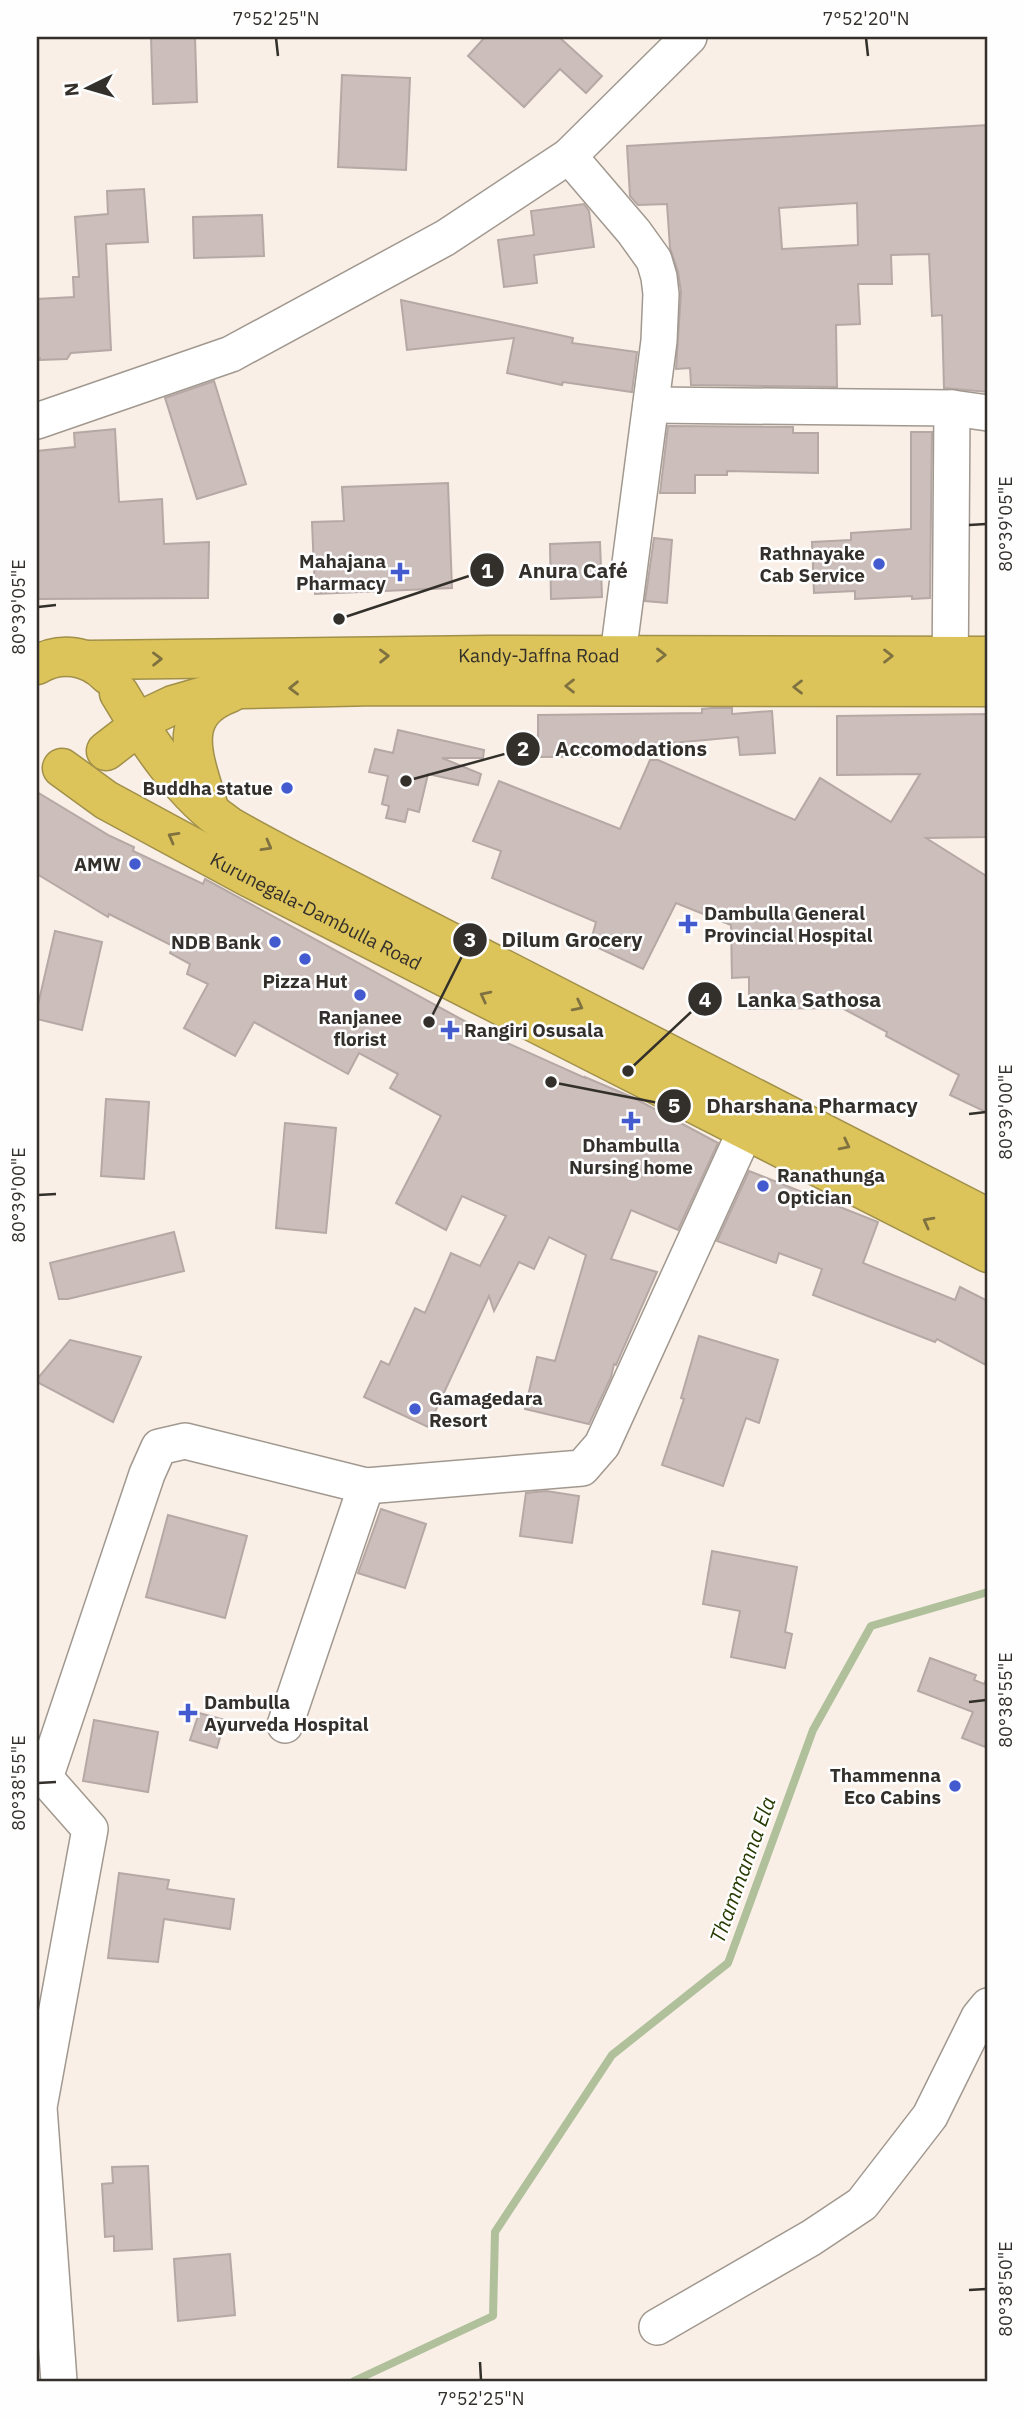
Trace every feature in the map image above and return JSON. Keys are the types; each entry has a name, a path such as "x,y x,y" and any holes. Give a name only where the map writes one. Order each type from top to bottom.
{"highway":[{"name":"Kandy-Jaffna Road","path":"54,660 618,655 949,672 988,687"},
{"name":"Kandy-Jaffna Road","path":"50,763 78,767 94,761 139,726 173,705 218,692 242,689 949,672 988,656"},
{"name":"Kurunegala-Dambulla Road","path":"54,660 102,668 112,679 139,726 163,760 209,810 229,825 621,1046 752,1115 988,1253"},
{"path":"209,810 192,745 193,729 206,705 242,689"},
{"path":"106,751 116,738 122,723 119,692"},
{"name":"Kurunegala-Dambulla Road","path":"50,763 106,800 239,872 621,1046"},
{"name":"Kurunegala-Dambulla Road","path":"752,1115 988,1218"}],"street":[{"path":"37,421 231,354 445,238 569,156 689,37"},
{"path":"569,156 634,232 654,260 659,277 661,315 618,655"},
{"path":"651,405 952,408 988,413"},
{"path":"949,672 952,408"},
{"path":"59,2381 38,2107 90,1829 45,1778 147,1474 159,1447 185,1441 366,1486 582,1468 602,1445 752,1115"},
{"path":"285,1725 366,1486"},
{"path":"657,2327 811,2238 862,2204 930,2116 979,2017 988,2006"}],"building":[{"path":"151,37 195,37 197,102 153,104"},
{"path":"485,37 559,37 602,76 586,93 560,69 524,107 468,56"},
{"path":"342,75 410,78 406,170 338,167"},
{"path":"988,125 988,392 944,388 942,315 932,316 929,254 891,255 892,284 858,284 860,324 836,325 837,387 691,385 690,368 676,369 681,292 670,248 667,204 638,205 630,196 627,146","holes":["857,203 858,245 782,249 779,208"]},
{"path":"144,189 148,242 106,244 111,350 71,353 67,359 40,360 37,358 37,299 74,297 73,277 79,277 75,217 108,214 107,191"},
{"path":"584,204 589,211 594,247 534,255 537,283 504,287 498,240 534,235 531,211"},
{"path":"262,215 264,256 194,258 193,217"},
{"path":"401,300 573,338 572,343 637,352 632,392 563,382 562,385 507,373 514,338 407,350"},
{"path":"214,381 246,484 197,499 165,398"},
{"path":"668,426 793,427 793,433 818,433 818,473 727,471 727,475 695,475 695,493 660,493"},
{"path":"115,429 119,502 162,499 164,544 209,542 208,598 37,599 37,451 75,447 74,433"},
{"path":"911,432 932,432 930,598 912,599 912,596 855,599 855,591 814,593 812,542 851,540 851,533 911,529"},
{"path":"448,483 452,588 315,594 312,522 344,521 342,487"},
{"path":"654,538 672,540 667,603 645,601"},
{"path":"600,542 602,597 551,599 550,544"},
{"path":"732,708 732,714 772,711 775,753 740,755 738,737 628,747 649,756 538,757 538,715 702,713 702,709"},
{"path":"988,714 988,837 926,838 988,877 988,1113 950,1095 959,1075 886,1036 887,1032 842,1008 749,1009 749,977 732,978 731,925 676,903 643,969 590,944 596,922 492,878 501,851 473,841 499,781 620,829 650,760 658,760 795,820 820,778 891,822 920,774 837,775 837,716"},
{"path":"398,730 484,750 483,758 442,758 481,774 478,785 428,774 419,812 408,809 405,822 386,818 389,806 382,804 388,776 369,772 375,749 393,753"},
{"path":"37,792 110,836 134,847 133,851 203,884 205,879 492,1036 634,1098 718,1143 678,1230 631,1210 611,1259 657,1272 589,1424 525,1409 537,1357 555,1361 586,1255 549,1237 534,1269 519,1262 494,1311 489,1296 428,1427 364,1397 381,1361 389,1365 415,1308 425,1313 451,1253 480,1266 506,1216 462,1196 446,1230 396,1203 441,1116 390,1088 398,1074 359,1053 348,1074 254,1022 235,1056 184,1028 208,984 187,974 190,964 170,953 173,946 109,914 108,917 37,874"},
{"path":"55,931 102,942 82,1030 37,1019"},
{"path":"106,1099 149,1102 144,1179 101,1176"},
{"path":"285,1123 336,1128 326,1233 276,1228"},
{"path":"749,1171 878,1222 863,1263 955,1300 960,1287 988,1301 988,1366 937,1339 935,1342 813,1295 822,1269 779,1253 776,1263 717,1241"},
{"path":"174,1232 184,1271 59,1299 50,1263"},
{"path":"699,1336 778,1360 759,1423 746,1418 723,1486 662,1465 684,1399 681,1398"},
{"path":"70,1340 141,1357 113,1422 37,1382"},
{"path":"546,1491 579,1496 572,1543 520,1536 526,1493"},
{"path":"381,1509 426,1524 405,1588 358,1573"},
{"path":"168,1515 247,1536 225,1618 146,1597"},
{"path":"712,1551 797,1567 785,1632 792,1634 785,1668 731,1657 740,1611 703,1604"},
{"path":"930,1658 976,1675 974,1680 984,1684 988,1676 988,1748 962,1738 973,1712 918,1691"},
{"path":"199,1713 225,1720 217,1748 190,1740"},
{"path":"94,1720 158,1732 148,1792 83,1781"},
{"path":"119,1873 169,1880 167,1889 234,1899 230,1929 164,1919 158,1962 108,1958"},
{"path":"148,2166 152,2249 114,2251 114,2236 105,2237 102,2184 113,2183 112,2167"},
{"path":"230,2254 235,2315 178,2321 174,2259"}],"waterway":[{"name":"Thammanna Ela","path":"354,2381 493,2316 495,2232 612,2055 728,1963 813,1730 871,1626 988,1592"}],"place":[{"name":"Rathnayake Cab Service","path":"879,564"},
{"name":"Mahajana Pharmacy","path":"400,572"},
{"name":"Anura Café","path":"339,619"},
{"name":"Accomodations","path":"406,781"},
{"name":"Buddha statue","path":"287,788"},
{"name":"AMW","path":"135,864"},
{"name":"Dambulla General Provincial Hospital","path":"688,924"},
{"name":"NDB Bank","path":"275,942"},
{"name":"Pizza Hut","path":"305,959"},
{"name":"Ranjanee florist","path":"360,995"},
{"name":"Dilum Grocery","path":"429,1022"},
{"name":"Rangiri Osusala","path":"450,1030"},
{"name":"Lanka Sathosa","path":"628,1071"},
{"name":"Dharshana Pharmacy","path":"551,1082"},
{"name":"Dhambulla Nursing home","path":"631,1121"},
{"name":"Ranathunga Optician","path":"763,1186"},
{"name":"Gamagedara Resort","path":"415,1409"},
{"name":"Dambulla Ayurveda Hospital","path":"188,1713"},
{"name":"Thammenna Eco Cabins","path":"955,1786"}]}
